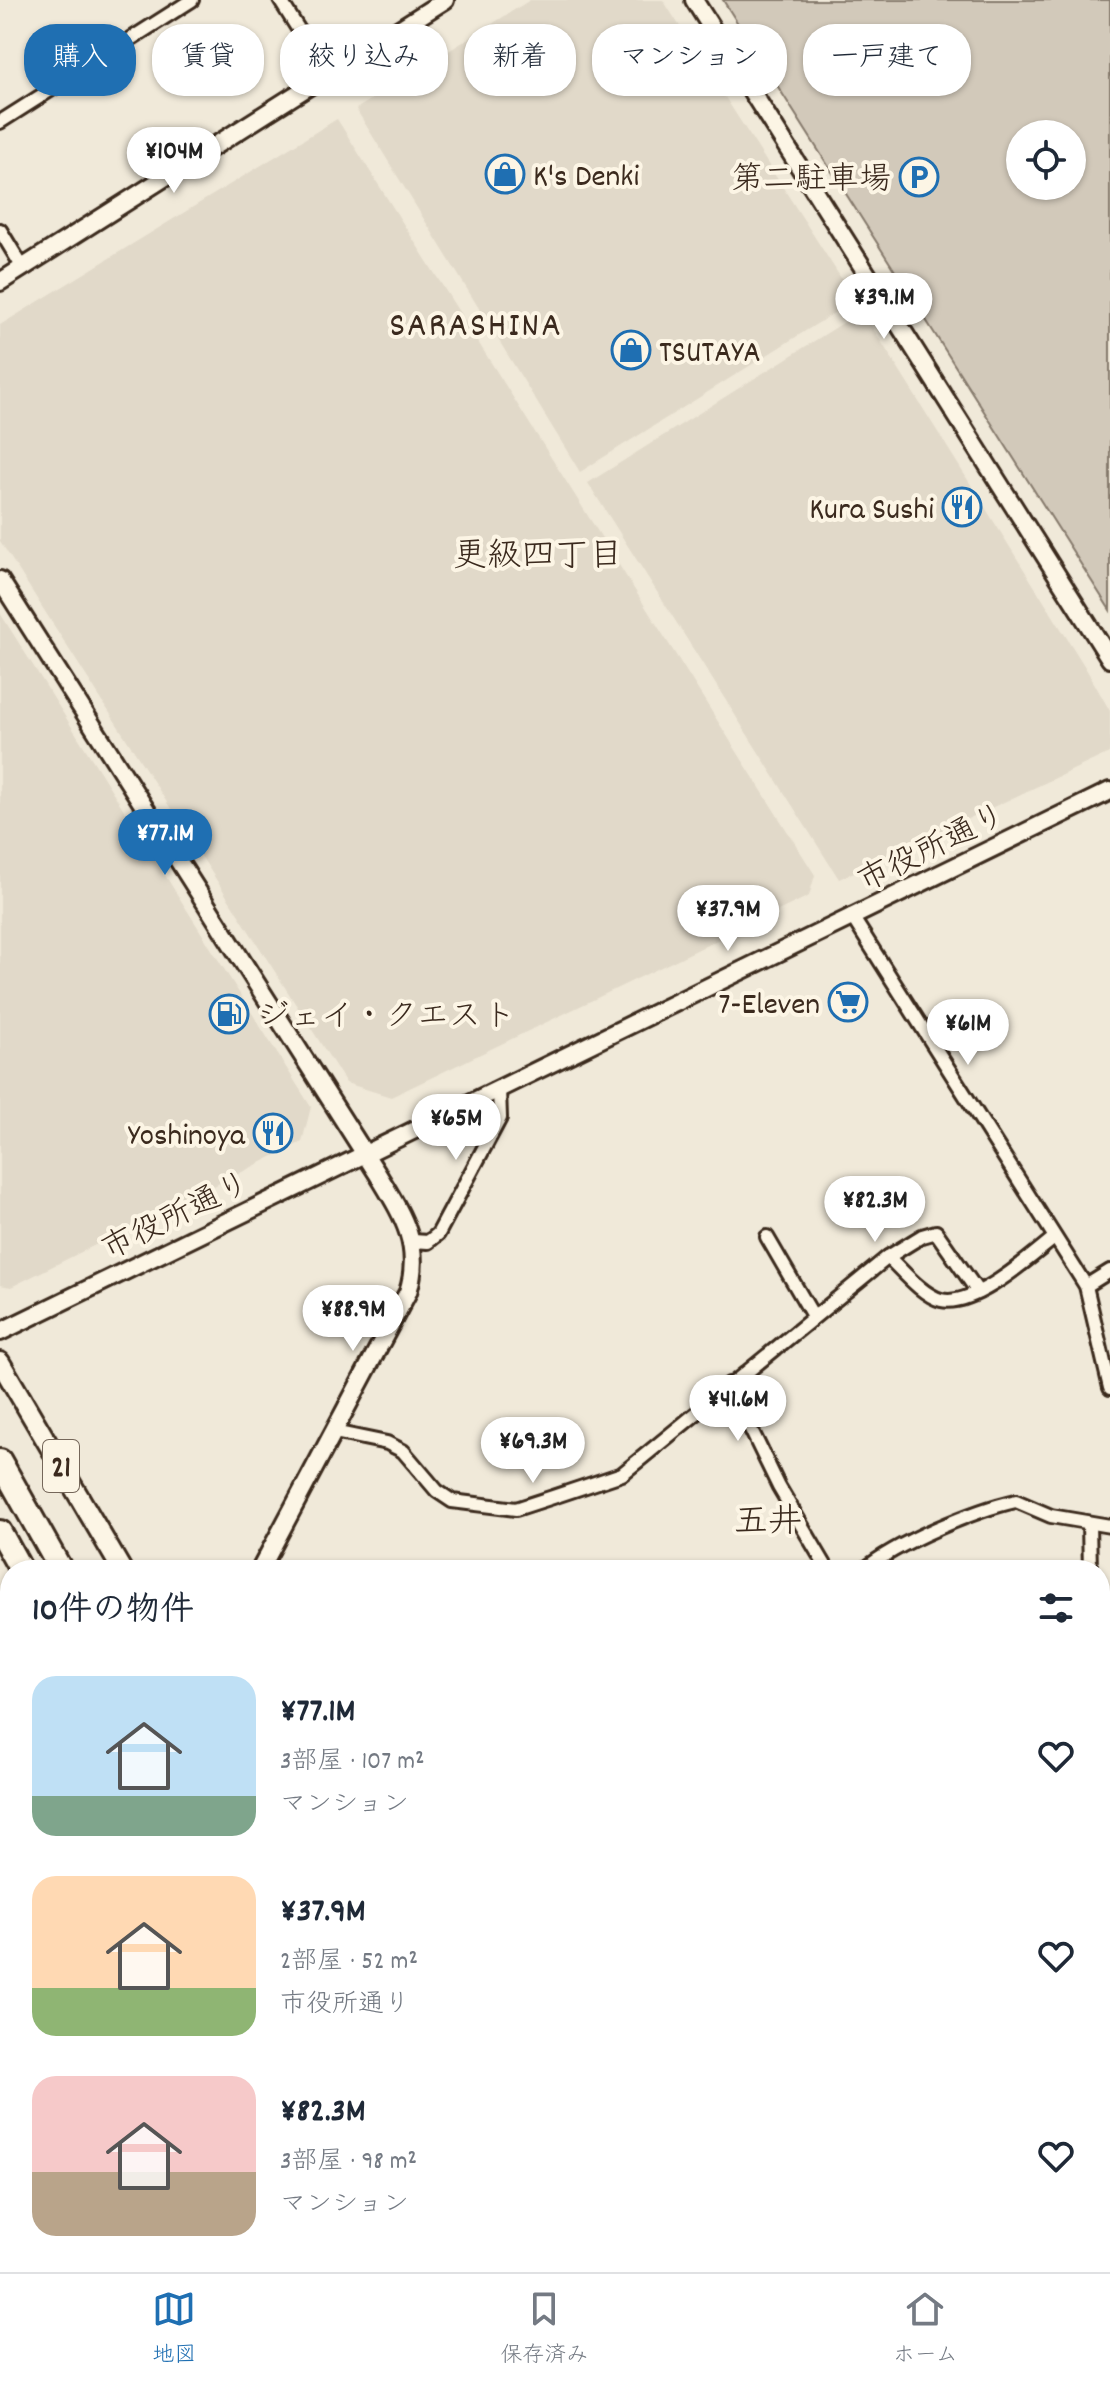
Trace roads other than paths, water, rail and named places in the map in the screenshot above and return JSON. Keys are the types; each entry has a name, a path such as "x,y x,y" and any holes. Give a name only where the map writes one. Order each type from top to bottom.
{"highway":[{"path":"0,1461 55,1560"},
{"path":"0,1532 15,1560"}],"main road":[{"name":"21","path":"0,1362 116,1560"}],"street":[{"path":"0,122 192,0"},
{"path":"280,0 295,24"},
{"path":"407,24 445,0"},
{"path":"694,0 1110,659"},
{"path":"0,282 294,96"},
{"path":"0,230 23,268"},
{"path":"0,580 409,1226 413,1241 413,1275 408,1292 265,1560"},
{"name":"市役所通り","path":"0,1332 363,1152 1110,791"},
{"path":"851,915 1086,1286 1106,1352 1110,1388"},
{"path":"413,1241 428,1242 438,1234 500,1118 499,1088"},
{"path":"334,1432 387,1443 403,1451 437,1491 452,1501 516,1509 622,1474 813,1316 888,1257 922,1236 936,1232 978,1292"},
{"path":"767,1237 813,1316"},
{"path":"888,1257 941,1300 956,1300 978,1292 1054,1238"},
{"path":"1086,1286 1110,1271"},
{"path":"729,1384 779,1487 822,1560"},
{"path":"875,1560 924,1536 1016,1501 1051,1516 1110,1526"},
{"path":"1089,1524 1090,1560"}],"place":[{"name":"K's Denki","path":"505,174"},
{"name":"第二駐車場","path":"919,177"},
{"name":"TSUTAYA","path":"631,350"},
{"name":"Kura Sushi","path":"962,507"},
{"name":"7-Eleven","path":"848,1002"},
{"name":"ジェイ・クエスト","path":"229,1014"},
{"name":"Yoshinoya","path":"273,1133"}],"district":[{"name":"SARASHINA","path":"476,322"},
{"name":"更級四丁目","path":"538,553"},
{"name":"五井","path":"768,1519"}]}
